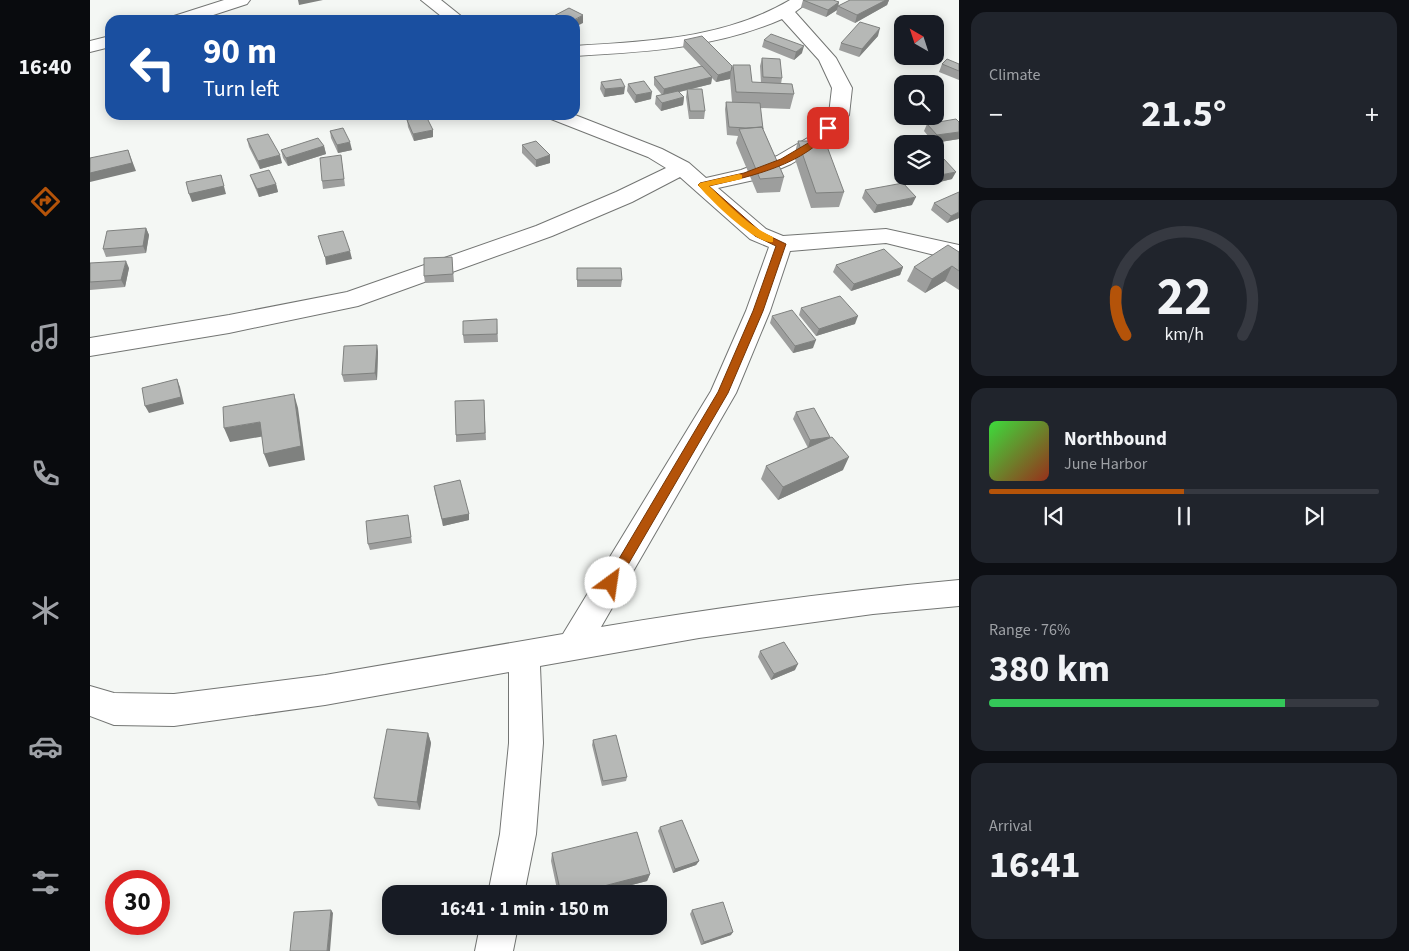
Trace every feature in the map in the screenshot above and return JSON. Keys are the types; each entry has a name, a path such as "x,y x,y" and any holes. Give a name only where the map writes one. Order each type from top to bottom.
{"street":[{"path":"195,15 241,0"},
{"path":"430,0 450,15"},
{"path":"580,51 703,39 754,26 785,12 802,0"},
{"path":"703,185 747,175 784,160 818,140 838,115 842,88 827,58 785,12"},
{"path":"90,47 105,42"},
{"path":"571,120 655,153 682,168 758,234 781,244 886,236 959,253"},
{"path":"90,347 229,324 350,300 544,231 624,197 682,168"},
{"path":"573,646 723,393 758,311 781,244"},
{"path":"90,702 114,709 174,710 325,690 708,623 873,601 959,593"},
{"path":"508,885 518,834 526,743 524,655"},
{"path":"494,951 497,935"}],"building":[{"path":"803,0 833,0 839,2 828,10"},
{"path":"850,0 886,0 857,15 838,6"},
{"path":"569,8 583,15 580,17 580,15 556,15"},
{"path":"860,22 880,28 862,49 841,43"},
{"path":"771,34 804,46 796,52 764,40"},
{"path":"702,36 732,66 731,71 718,75 684,40"},
{"path":"762,58 780,59 782,78 763,77"},
{"path":"947,59 959,64 959,71 944,65"},
{"path":"733,65 750,65 752,82 792,84 794,94 736,92"},
{"path":"702,66 712,77 664,89 654,77"},
{"path":"621,79 625,87 605,89 601,82"},
{"path":"644,81 652,92 636,95 628,84"},
{"path":"687,89 702,89 705,111 690,111"},
{"path":"678,91 684,97 662,103 656,96"},
{"path":"726,102 760,103 763,129 762,127 729,127"},
{"path":"956,119 959,122 959,132 937,135 928,125 944,125 944,121"},
{"path":"407,120 428,120 433,130 413,134"},
{"path":"762,127 784,177 760,179 739,129"},
{"path":"343,128 350,142 337,145 330,131"},
{"path":"268,134 280,155 258,161 247,139"},
{"path":"318,138 324,146 286,158 281,150"},
{"path":"536,141 550,155 536,160 522,145"},
{"path":"798,141 825,141 844,192 816,193"},
{"path":"128,150 132,163 90,173 90,158"},
{"path":"341,155 344,179 322,181 320,158"},
{"path":"944,159 956,172 944,174"},
{"path":"269,170 276,184 257,189 250,175"},
{"path":"221,175 224,186 189,194 186,182"},
{"path":"894,185 905,185 916,197 877,205 865,190"},
{"path":"959,192 959,212 951,216 934,203"},
{"path":"146,228 143,246 103,249 107,231"},
{"path":"343,231 350,251 325,257 318,236"},
{"path":"948,245 959,252 959,271 952,266 932,279 914,267"},
{"path":"884,249 903,267 854,284 836,265"},
{"path":"452,257 453,274 424,276 424,258"},
{"path":"126,261 121,280 90,282 90,263"},
{"path":"577,268 621,268 622,280 577,280"},
{"path":"840,296 858,316 819,329 801,308"},
{"path":"792,310 816,340 795,346 772,316"},
{"path":"497,319 497,334 463,335 463,321"},
{"path":"377,345 375,373 342,375 344,346"},
{"path":"177,379 181,397 145,406 142,388"},
{"path":"294,394 301,446 264,454 260,422 224,428 223,407"},
{"path":"484,400 485,433 456,435 455,401"},
{"path":"814,408 830,437 810,440 796,412"},
{"path":"832,437 849,457 783,487 766,466"},
{"path":"460,480 469,514 442,519 434,486"},
{"path":"408,515 411,537 368,544 366,521"},
{"path":"784,642 798,664 774,674 760,651"},
{"path":"387,729 428,733 417,802 374,798"},
{"path":"616,735 627,777 603,781 593,740"},
{"path":"682,820 699,861 675,869 660,827"},
{"path":"637,832 650,874 608,885 559,885 552,853"},
{"path":"723,902 733,932 704,942 692,910"},
{"path":"331,910 327,951 290,951 294,912"}],"slow traffic":[{"path":"739,177 703,185 735,216 758,234 770,239"}],"route":[{"path":"611,583 723,393 758,311 781,244 758,234 735,216 703,185 747,175 784,160 818,140 828,128"}]}
